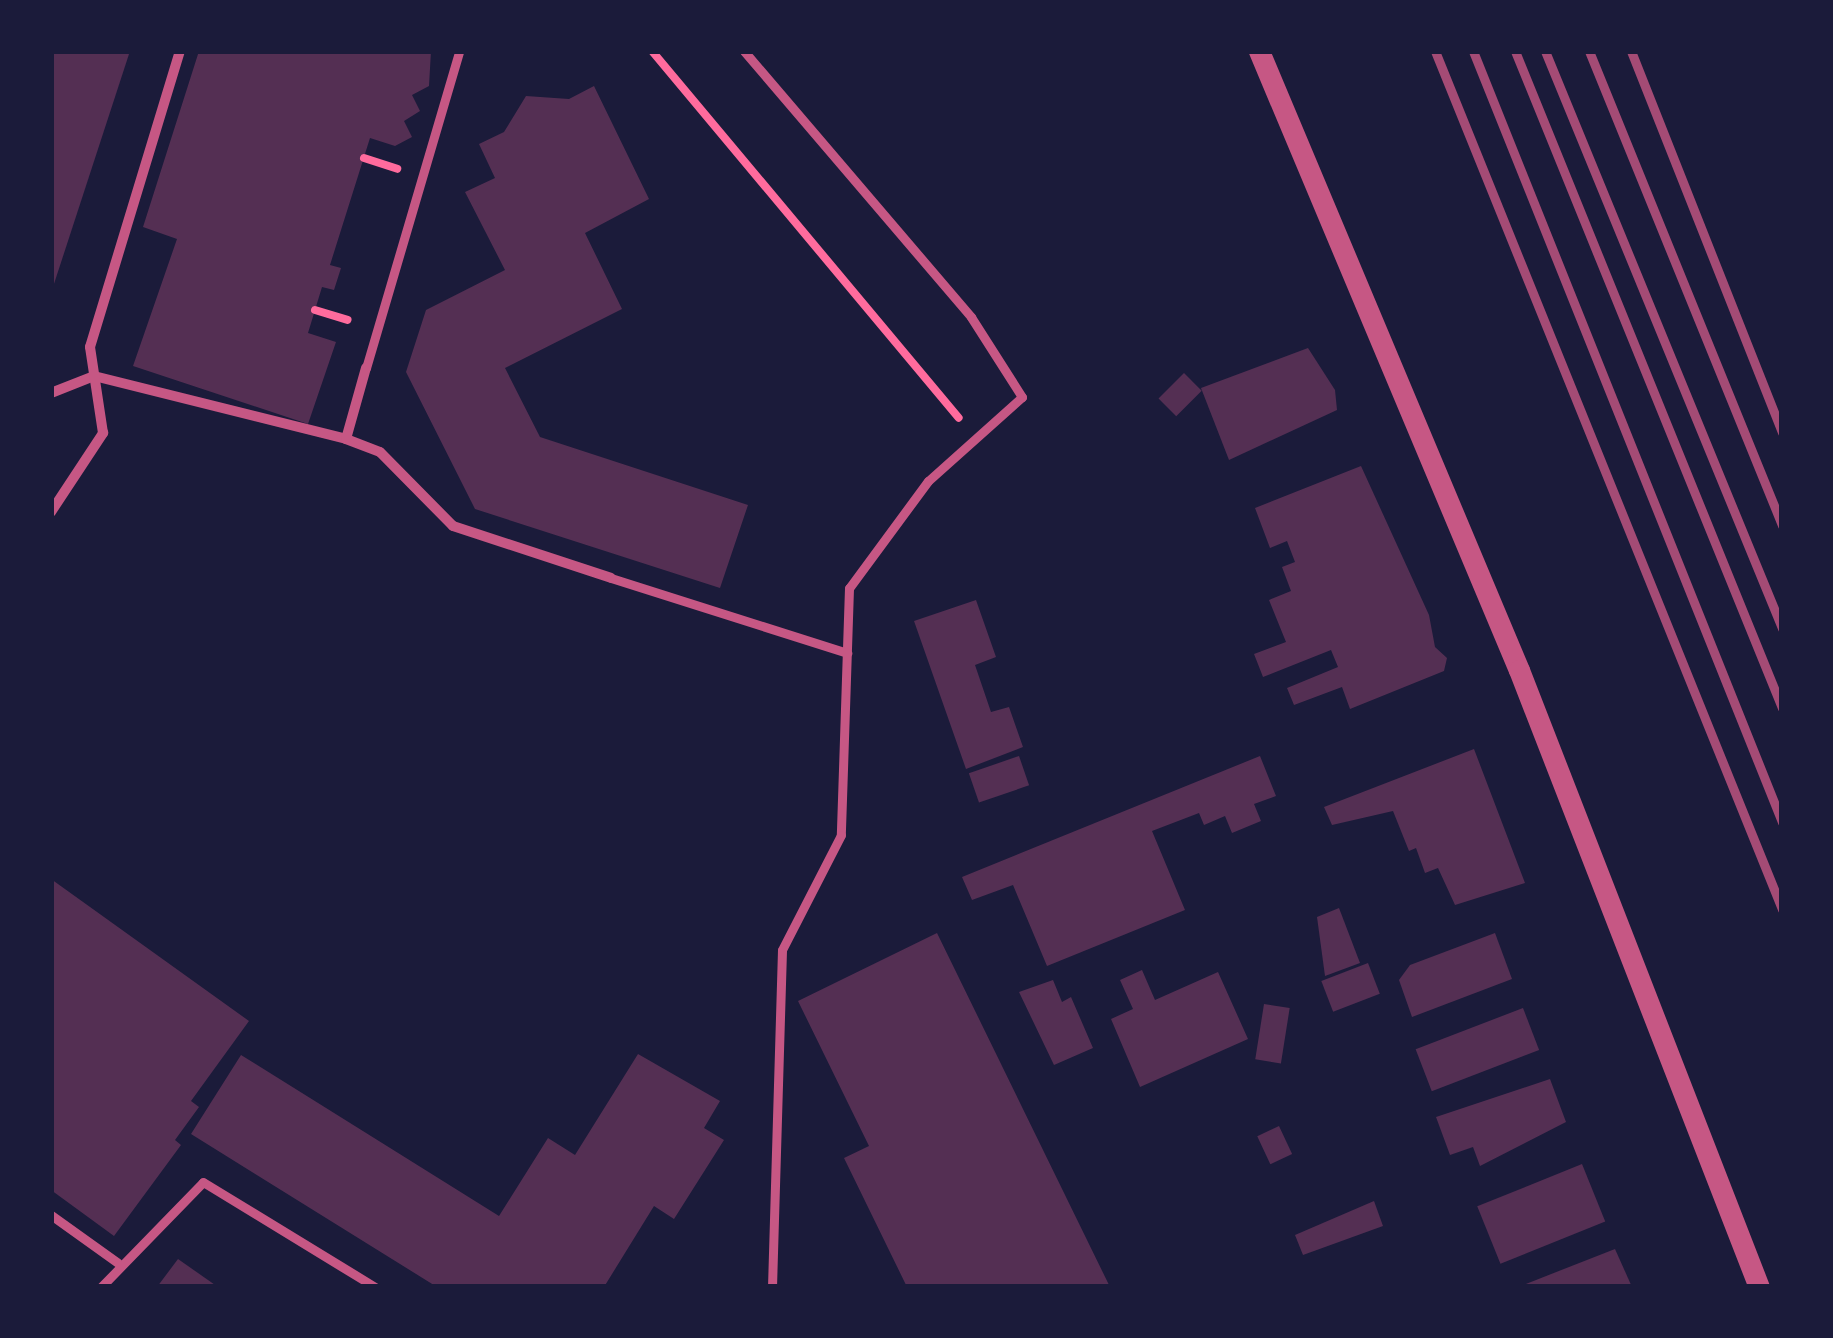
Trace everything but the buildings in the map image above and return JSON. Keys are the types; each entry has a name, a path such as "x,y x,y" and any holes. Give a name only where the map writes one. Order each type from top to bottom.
{"street":[{"path":"51,512 103,433 90,347 180,51"},
{"path":"1259,51 1519,670 1759,1287"},
{"path":"346,439 366,368"},
{"path":"51,393 94,376 346,439 380,452 453,526 611,578"}],"lane":[{"path":"366,368 459,51"},
{"path":"744,51 970,316 1022,397 928,481 849,588 841,835 782,950 772,1287"},
{"path":"611,578 847,653"},
{"path":"101,1287 118,1263 202,1182 375,1287"},
{"path":"51,1215 118,1263"}],"path":[{"path":"652,51 975,438"}],"railway":[{"path":"1435,51 1782,909"},
{"path":"1473,51 1782,822"},
{"path":"1515,51 1782,708"},
{"path":"1545,51 1782,628"},
{"path":"1589,51 1782,525"},
{"path":"1631,51 1782,432"}]}
